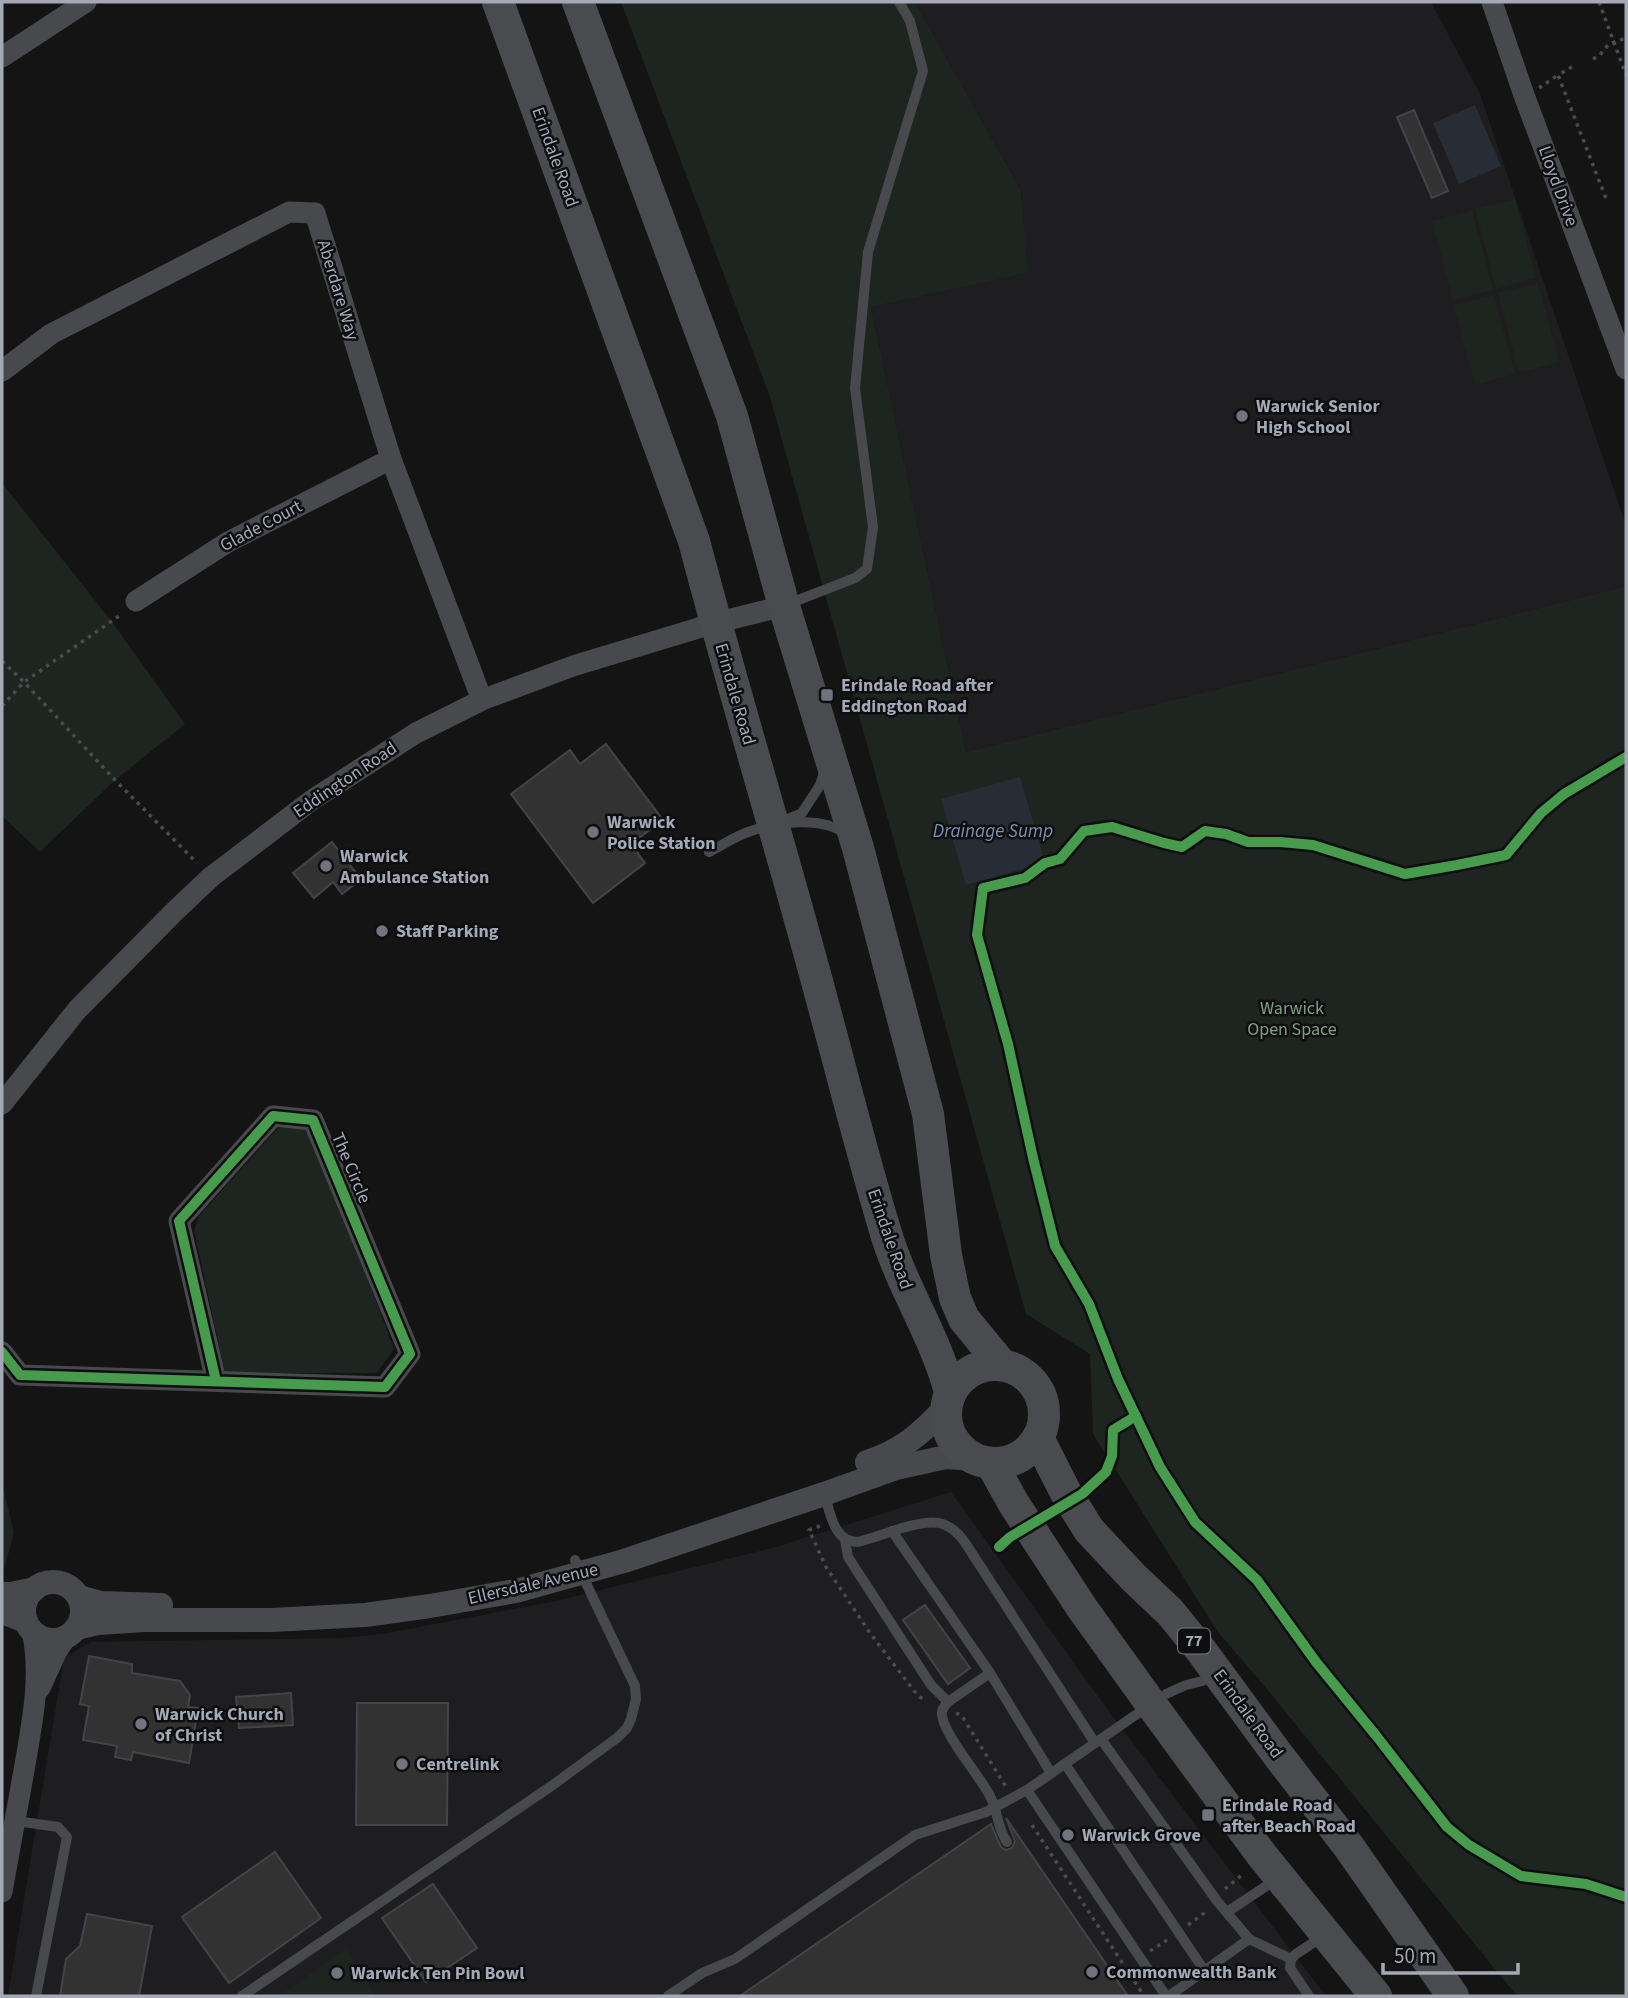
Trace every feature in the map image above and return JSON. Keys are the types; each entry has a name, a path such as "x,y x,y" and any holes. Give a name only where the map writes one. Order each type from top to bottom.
{"main road":[{"name":"Erindale Road","path":"499,2 694,541 893,1258 944,1368 948,1400 946,1424 951,1438 961,1451 983,1461 1082,1608 1151,1704 1280,1877 1376,1996"},
{"path":"578,2 732,416 784,606 859,848 928,1114 946,1255 955,1298 969,1325 1001,1364"},
{"path":"948,1400 959,1379 971,1370 986,1365 1001,1364 1017,1369 1030,1378 1040,1391 1044,1423 1038,1438 1026,1452 1010,1461 983,1461"},
{"name":"Erindale Road","path":"1038,1438 1066,1493 1089,1530 1170,1612 1221,1676 1349,1847 1453,1996"},
{"path":"1387,1902 1427,1935 1470,1996"}],"street":[{"path":"2,57 86,2"},
{"name":"Lloyd Drive","path":"1492,2 1626,369"},
{"name":"Aberdare Way","path":"2,371 51,334 289,212 315,213 391,459 482,700"},
{"name":"Glade Court","path":"136,601 228,542 391,459"},
{"name":"Eddington Road","path":"2,1104 77,1010 211,877 312,800 416,733 482,700 573,666 715,623 784,606"},
{"name":"The Circle","path":"2,1352 20,1375 385,1387 410,1354 313,1120 273,1116 179,1221 216,1381"},
{"name":"Ellersdale Avenue","path":"2,1612 29,1626 37,1635 51,1640 98,1623 145,1620 272,1620 365,1615 516,1591 641,1540 889,1455 914,1439 948,1400"},
{"name":"Ellersdale Avenue","path":"2,1594 35,1589 46,1583 59,1583 70,1588 79,1597 101,1603 272,1605 363,1600 428,1592 579,1567 824,1494 896,1468 927,1460 946,1457 983,1461"},
{"path":"2,1888 16,1821 36,1696 36,1655 24,1615 26,1601 35,1589"},
{"path":"36,1696 56,1653 82,1616 79,1597"}],"lane":[{"path":"784,606 855,578 867,569 873,527 855,388 868,252 923,71 910,20 899,2"},
{"path":"773,826 802,813 820,785 830,755"},
{"path":"709,852 747,832 804,822 826,823 845,832 859,848"},
{"path":"824,1494 839,1534 845,1540 848,1557 946,1705"},
{"path":"845,1540 858,1542 925,1521 946,1525 961,1536 1098,1741 1227,1912 1249,1939 1291,1959"},
{"path":"892,1531 989,1673 1051,1773"},
{"path":"242,1996 550,1787 617,1738 626,1728 635,1708 635,1686 579,1567"},
{"path":"989,1673 946,1705 943,1719 948,1732 992,1799 1001,1835 1007,1842"},
{"path":"668,1996 702,1973 735,1959 915,1835 986,1812 1027,1790 1166,1694 1186,1685 1221,1676"},
{"path":"1065,1764 1204,1970"},
{"path":"1027,1790 1167,1996 1249,1939"},
{"path":"16,1821 58,1826 67,1837 36,1996"},
{"path":"1227,1912 1280,1877"},
{"path":"1309,1996 1290,1968 1291,1959 1326,1934"}],"path":[{"path":"1599,2 1626,75"},
{"path":"1593,59 1609,44 1626,38"},
{"path":"1536,90 1573,67"},
{"path":"1558,75 1607,201"},
{"path":"2,706 24,682 112,622 136,601"},
{"path":"2,661 211,877"},
{"path":"833,1520 809,1530 826,1567 870,1633 918,1696 946,1705 961,1716 1144,1996"}],"shaded area":[{"name":"Warwick Senior High School","path":"915,2 1431,2 1480,94 1626,526 1626,586 966,752 871,307 1027,273 1021,190"},
{"path":"951,1492 1110,1713 1326,1996 8,1996 64,1658 91,1642 340,1638 382,1634 556,1601 776,1547"}],"green space":[{"name":"Warwick Open Space","path":"621,2 915,2 1021,190 1028,273 871,307 966,752 1626,586 1626,1996 1517,1996 1218,1632 1093,1434 1090,1354 1026,1314 770,397"},
{"path":"1515,199 1536,278 1496,289 1475,209"},
{"path":"1472,210 1493,290 1453,300 1432,221"},
{"path":"1538,283 1559,362 1519,373 1498,293"},
{"path":"1494,295 1515,374 1475,385 1454,305"},
{"path":"2,483 112,622 185,724 115,780 40,852 2,816"},
{"path":"298,1124 311,1128 394,1349 377,1373 225,1373 194,1230 199,1216 277,1129"},
{"path":"2,1482 14,1533 4,1569 2,1569"},
{"name":"Warwick Ten Pin Bowl","path":"346,1949 376,1996 279,1996"}],"water":[{"path":"1475,105 1501,166 1459,184 1433,123"},
{"name":"Drainage Sump","path":"1020,777 1045,863 966,885 941,799"}],"building":[{"path":"1414,110 1448,191 1432,198 1397,117"},
{"name":"Warwick Police Station","path":"606,744 663,820 631,844 645,863 593,903 511,794 570,750 580,764"},
{"name":"Warwick Ambulance Station","path":"332,842 361,879 342,894 333,882 314,898 293,873"},
{"path":"925,1605 970,1668 948,1684 903,1620"},
{"name":"Warwick Church of Christ","path":"89,1656 132,1664 132,1673 180,1681 190,1695 188,1707 198,1708 189,1763 133,1752 131,1760 115,1757 117,1746 83,1740 89,1706 80,1704"},
{"path":"291,1693 293,1725 239,1728 236,1697"},
{"name":"Centrelink","path":"357,1703 448,1703 447,1825 356,1825"},
{"path":"1006,1818 1128,1996 740,1996 991,1824 1001,1847 1006,1850 1012,1848 1015,1841"},
{"path":"275,1852 321,1918 229,1983 182,1917"},
{"path":"433,1884 477,1948 426,1982 382,1918"},
{"path":"87,1914 152,1926 139,1996 60,1996 66,1959 80,1946"}],"cycle path":[{"path":"1626,757 1564,794 1541,813 1506,855 1405,874 1313,845 1248,842 1226,834 1205,831 1182,847 1112,827 1084,831 1060,859 1045,863 1025,878 983,888 977,935 1008,1044 1055,1246 1089,1304 1118,1379 1160,1467 1195,1522 1257,1580 1316,1662 1447,1827 1469,1845 1521,1876 1586,1884 1626,1897"},
{"path":"2,1352 20,1375 385,1387 410,1354 313,1120 273,1116 179,1221 216,1381"},
{"path":"999,1547 1010,1537 1082,1494 1106,1472 1112,1456 1113,1430 1136,1416"}],"place":[{"name":"Warwick Senior High School","path":"1242,416"},
{"name":"Erindale Road after Eddington Road","path":"827,695"},
{"name":"Warwick Police Station","path":"593,832"},
{"name":"Warwick Ambulance Station","path":"326,866"},
{"name":"Staff Parking","path":"382,931"},
{"name":"Warwick Church of Christ","path":"141,1724"},
{"name":"Centrelink","path":"402,1764"},
{"name":"Erindale Road after Beach Road","path":"1208,1815"},
{"name":"Warwick Grove","path":"1068,1835"},
{"name":"Commonwealth Bank","path":"1092,1972"},
{"name":"Warwick Ten Pin Bowl","path":"337,1973"}]}
